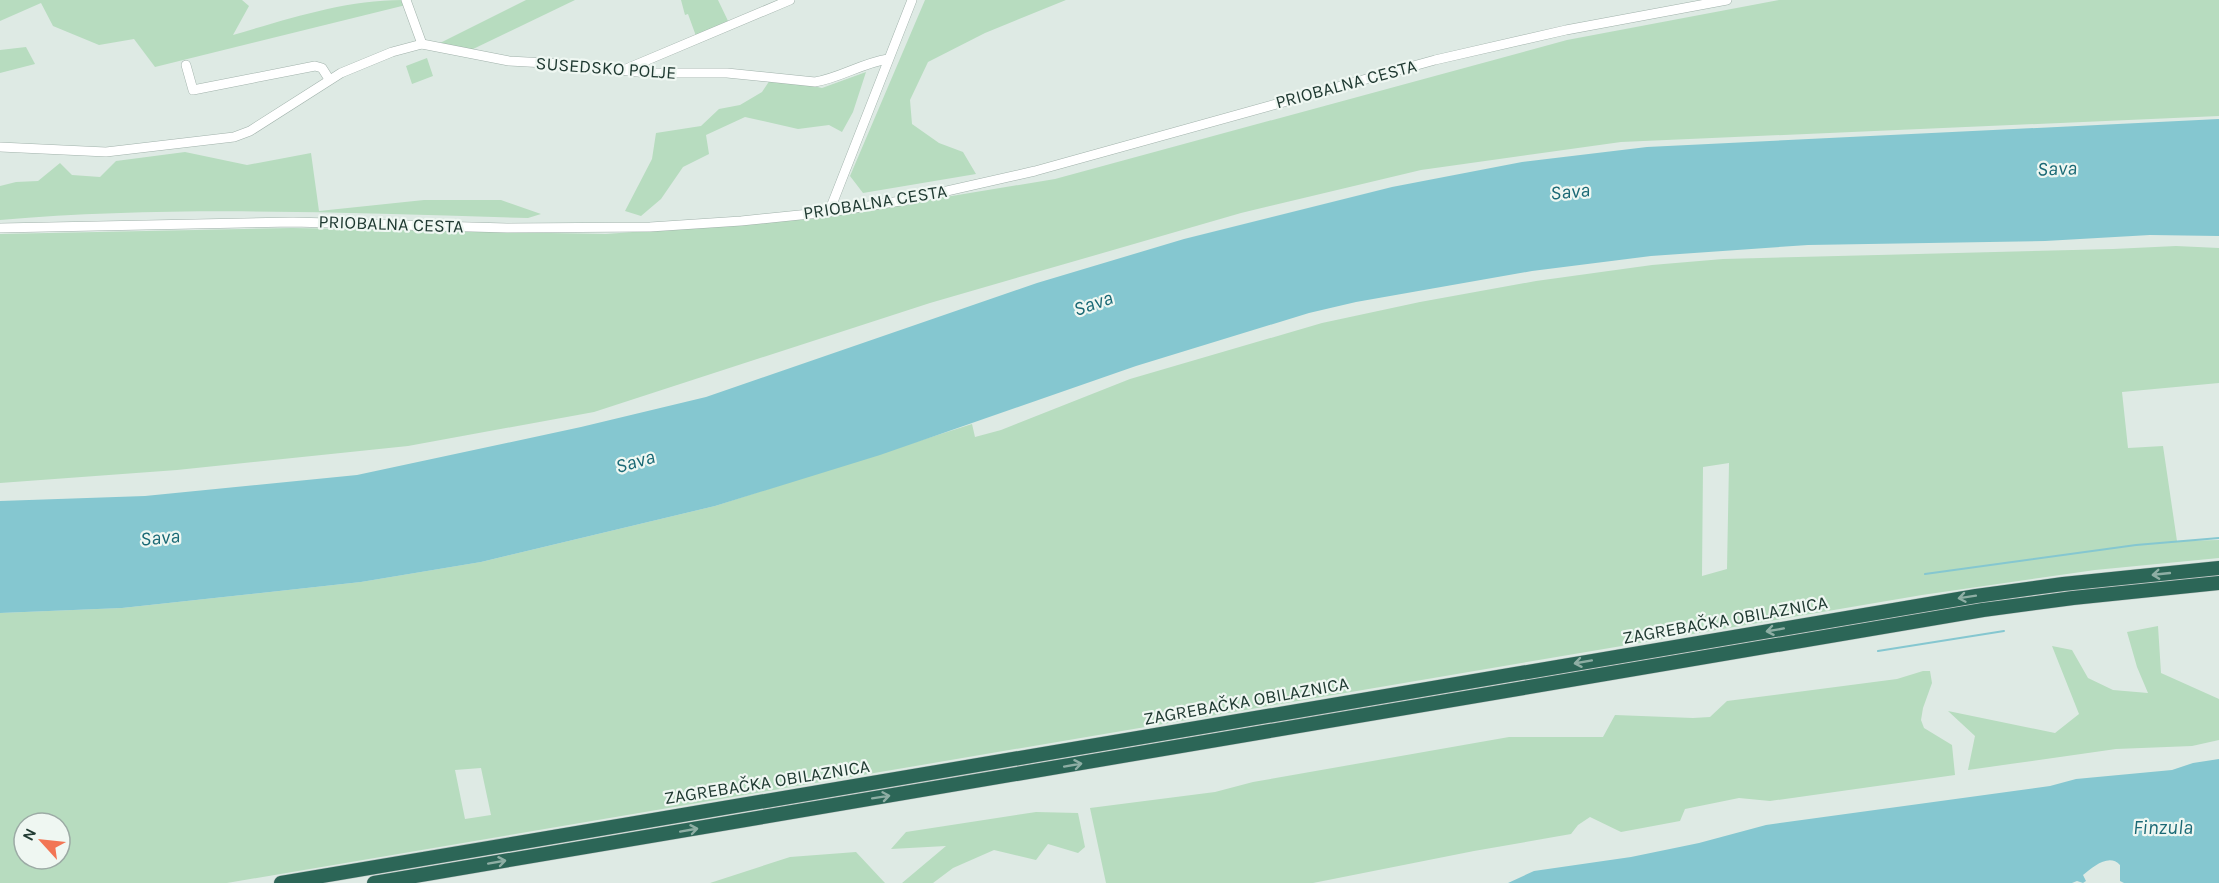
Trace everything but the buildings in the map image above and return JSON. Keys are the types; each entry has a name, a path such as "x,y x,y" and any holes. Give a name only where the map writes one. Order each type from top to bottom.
{"highway":[{"name":"ZAGREBAČKA OBILAZNICA","path":"281,883 1976,596 2062,584 2219,568"},
{"name":"ZAGREBAČKA OBILAZNICA","path":"374,883 1983,610 2219,583"}],"street":[{"path":"406,0 422,44"},
{"path":"624,70 790,0"},
{"path":"829,212 912,0"},
{"name":"PRIOBALNA CESTA","path":"0,228 293,222 507,228 650,227 829,212 907,200 1035,171 1435,60 1566,30 1727,0"},
{"name":"SUSEDSKO POLJE","path":"0,147 106,152 234,137 250,131 329,79 365,62 422,44 500,60 647,73 727,73 815,82 827,80 873,62 888,60"},
{"path":"186,65 193,90 315,66 322,68 329,79"}],"green space":[{"path":"0,0 242,0 249,6 233,35 296,17 359,3 402,0 406,5 155,67 134,39 99,45 53,26 41,3 0,21"},
{"path":"526,0 575,0 471,50 438,44"},
{"path":"681,0 718,0 729,23 696,36 688,14 685,15"},
{"path":"925,0 1066,0 985,33 928,62 910,100 912,124 939,143 963,152 976,174 863,193 850,176"},
{"path":"1779,0 2219,0 2219,116 1621,142 1421,170 1241,213 930,303 594,412 408,446 177,470 0,483 0,234 292,228 606,234 819,218 1055,179 1567,40"},
{"path":"26,47 35,64 0,73 0,50"},
{"path":"427,58 433,76 412,84 406,66"},
{"path":"866,72 853,112 842,132 829,125 798,129 745,117 706,135 709,154 683,167 661,199 641,216 625,211 652,159 656,133 701,126 719,109 740,105 762,92 772,77 822,88"},
{"path":"185,152 247,165 311,153 319,211 424,200 501,200 541,214 528,218 198,211 66,215 0,220 0,186 16,182 38,181 60,163 72,175 100,177 116,161"},
{"path":"2176,246 2219,248 2219,383 2122,392 2128,448 2163,446 2177,541 2219,540 2219,558 2095,570 1922,595 227,883 0,883 0,613 122,608 361,582 481,562 715,506 972,424 975,437 1001,430 1130,379 1322,323 1536,281 1652,265 1723,259","holes":["1729,463 1727,569 1702,576 1703,467","481,768 491,815 465,819 455,770"]},
{"path":"2158,626 2161,673 2219,699 2219,740 2192,746 2116,749 1968,770 1975,736 1948,711 2055,733 2079,714 2052,646 2072,650 2088,678 2113,690 2148,693 2137,667 2127,632"},
{"path":"1930,671 1932,683 1921,720 1924,728 1952,745 1955,775 1770,801 1739,798 1685,809 1680,821 1621,832 1590,817 1578,825 1571,834 1313,883 1106,883 1090,808 1215,792 1253,782 1509,737 1603,737 1615,715 1710,717 1727,701 1897,679"},
{"path":"1036,812 1078,813 1085,847 1078,853 1048,844 1036,860 994,850 953,868 933,883 902,883 946,846 891,849 906,832"},
{"path":"856,852 885,883 710,883 790,857"}],"water":[{"name":"Sava","path":"2219,119 2219,236 2150,235 2045,241 1808,245 1651,256 1532,271 1356,302 1309,313 1136,366 880,455 715,506 481,562 361,582 122,608 0,613 0,501 145,496 357,475 581,427 706,397 1037,283 1184,239 1392,187 1522,162 1647,147"},
{"name":"Finzula","path":"2219,759 2219,883 2124,883 2120,881 2120,865 2111,860 2101,862 2091,868 2083,875 2086,881 2083,883 2077,881 2072,883 1508,883 1534,871 1631,857 1699,843 1766,825 2050,786 2076,779 2172,770 2193,763"}],"waterway":[{"path":"1925,574 2136,545 2219,538"},
{"path":"1878,651 2004,631"}]}
